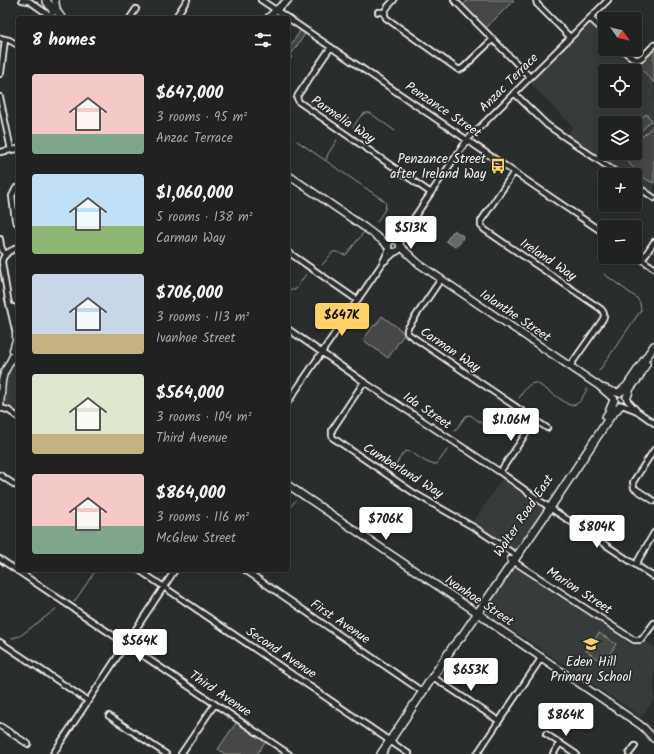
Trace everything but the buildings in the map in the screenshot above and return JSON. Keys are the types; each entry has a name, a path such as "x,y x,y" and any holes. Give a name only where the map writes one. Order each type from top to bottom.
{"main road":[{"path":"46,0 55,13"},
{"path":"619,392 625,394 624,402 617,404 614,400 615,395 619,392 627,386 654,346"},
{"name":"Walter Road East","path":"381,754 454,645 462,636 476,612 610,417 624,402 632,386 654,352"},
{"name":"Walter Road East","path":"548,507 603,419 609,412 614,400"}],"street":[{"path":"22,0 28,1 50,15 55,13"},
{"path":"51,0 55,13"},
{"path":"55,0 55,13"},
{"path":"176,16 187,0"},
{"name":"Penzance Street","path":"261,0 285,16"},
{"path":"270,16 288,0"},
{"path":"384,12 394,0"},
{"path":"454,0 530,77"},
{"path":"536,0 538,4 570,37"},
{"name":"Anzac Terrace","path":"290,399 467,140 608,0"},
{"path":"131,16 136,9"},
{"path":"378,12 384,12"},
{"path":"384,12 386,18 459,70 463,68 493,39"},
{"path":"590,18 598,25"},
{"name":"Penzance Street","path":"290,19 598,229"},
{"path":"0,74 3,38 16,44"},
{"path":"630,56 637,60 654,45"},
{"name":"Parmelia Way","path":"331,48 298,95 297,98 299,102 431,193"},
{"path":"514,93 555,130 610,168"},
{"path":"0,97 11,150"},
{"path":"0,152 16,149"},
{"name":"Ireland Way","path":"514,172 481,221 481,226 601,309 604,313 603,319 570,366"},
{"name":"Iolanthe Street","path":"290,176 372,234 394,247 408,259 419,264 599,386 614,400"},
{"path":"16,188 12,196 16,221"},
{"path":"642,190 654,198"},
{"path":"0,239 2,250 6,256 5,262 10,298 16,318"},
{"path":"654,242 642,260 654,268"},
{"path":"1,245 14,250"},
{"path":"14,250 3,258 2,265 16,332"},
{"path":"290,253 357,300"},
{"name":"Carman Way","path":"441,279 407,329 407,333 546,428"},
{"name":"Ida Street","path":"290,330 364,382 500,472 548,507 654,577"},
{"path":"16,339 2,379 0,408 8,410 16,416"},
{"path":"8,364 16,349"},
{"name":"Cumberland Way","path":"364,382 332,430 333,438 414,493 475,528 514,557"},
{"name":"Iolanthe Street","path":"599,386 611,391 619,392"},
{"path":"624,402 654,422"},
{"path":"500,472 535,420"},
{"path":"654,450 633,482 634,488 654,501"},
{"path":"0,475 16,486"},
{"name":"Ivanhoe Street","path":"290,486 542,657 644,728 654,739"},
{"path":"636,564 654,533"},
{"name":"Marion Street","path":"514,557 631,639 642,639 654,623"},
{"name":"Third Avenue","path":"0,559 16,570"},
{"name":"Third Avenue","path":"19,572 289,754"},
{"name":"Second Avenue","path":"142,572 409,754"},
{"path":"53,754 174,572"},
{"name":"First Avenue","path":"248,572 423,692"},
{"path":"0,642 88,701"},
{"path":"477,754 542,657"},
{"path":"433,677 499,721"},
{"path":"181,754 215,704"},
{"path":"109,716 166,754"},
{"path":"0,726 28,744"},
{"path":"546,734 576,754"},
{"path":"553,754 560,743"},
{"path":"629,754 635,746"}],"shaded area":[{"path":"468,0 514,0 484,30 461,7"},
{"path":"590,18 598,25 598,56 629,56 636,64 598,64 598,108 642,108 642,70 654,83 654,198 642,190 642,168 610,168 598,160 642,160 642,116 598,116 598,160 565,137 573,127 527,80"},
{"path":"302,28 307,31 290,56 290,46"},
{"path":"654,45 654,83 642,70 642,64 637,64 630,56 637,60"},
{"path":"646,114 652,120 642,130 642,118"},
{"path":"654,125 654,183 642,176 642,168 634,168 628,160 642,160 642,137"},
{"path":"454,230 463,236 458,245 455,247 446,241"},
{"path":"382,316 402,332 407,331 408,334 402,337 388,358 363,340"},
{"path":"16,350 16,416 0,408 2,381"},
{"path":"504,476 546,505 514,554 471,525"},
{"name":"Eden Hill Primary School","path":"514,561 631,639 642,639 654,647 654,701 641,717 495,618 485,618 478,614"},
{"path":"599,633 616,644 604,663 586,651"},
{"path":"238,720 267,739 257,754 225,754 218,749"}],"waterway":[{"path":"353,127 362,115 370,113 395,131"},
{"path":"326,160 337,140"},
{"path":"297,141 386,203 385,209 377,222"},
{"path":"322,265 333,252 346,255 364,232"},
{"path":"290,290 295,290 306,274"},
{"path":"599,371 641,310 640,303 637,298 604,274"},
{"path":"519,398 529,385 537,383 569,405 573,405 580,401 587,389"},
{"path":"455,431 466,416 469,415 482,424 494,429 501,426 508,415"},
{"path":"393,469 403,453 406,451 429,463 437,464 448,449"},
{"path":"290,508 295,501"},
{"path":"74,602 95,572"},
{"path":"12,638 20,636 56,609"}],"place":[{"name":"Penzance Street after Ireland Way","path":"498,166"},
{"name":"Eden Hill Primary School","path":"591,644"}]}
